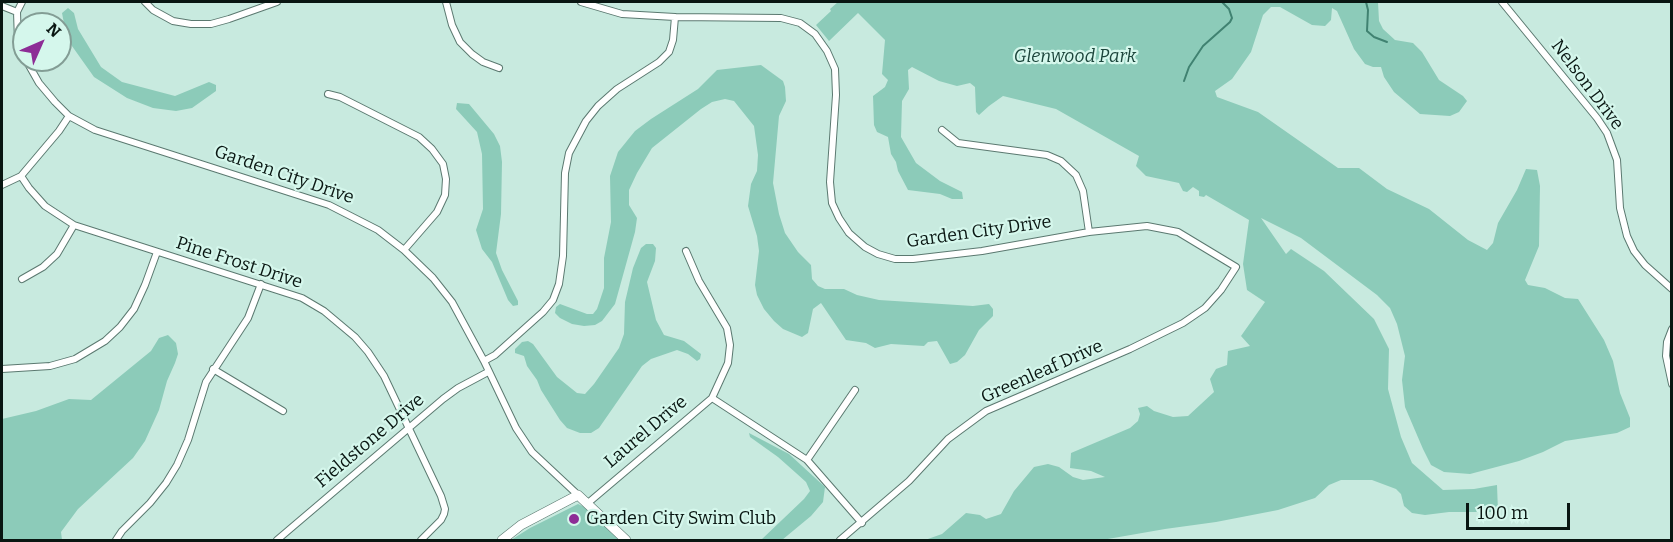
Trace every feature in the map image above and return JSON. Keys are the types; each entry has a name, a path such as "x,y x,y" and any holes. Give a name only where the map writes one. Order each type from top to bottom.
{"street":[{"name":"Garden City Drive","path":"17,12 22,2"},
{"path":"145,2 153,10 173,21 191,24 220,22 277,2"},
{"path":"446,2 452,25 460,42 483,62 499,68"},
{"name":"Garden City Drive","path":"581,2 622,14 781,18 800,23 815,34 827,51 835,69 836,95 830,182 832,202 838,218 849,234 865,248 895,259 913,259 982,251 1089,232 1147,226 1178,232 1236,267"},
{"name":"Nelson Drive","path":"1503,2 1607,133 1617,160 1620,208 1627,236 1634,251 1645,265 1671,289"},
{"path":"2,6 17,12"},
{"path":"484,361 495,356 553,300 561,272 565,173 569,153 586,121 598,106 617,89 659,62 669,52 673,40 675,17"},
{"name":"Garden City Drive","path":"33,72 39,83 69,116 95,130 329,205 378,230 404,250 433,278 452,302 484,361 516,428 532,452 626,540"},
{"path":"328,94 340,97 419,137 443,164 446,179 445,195 437,212 404,250"},
{"path":"2,185 21,176 69,116"},
{"path":"942,130 958,143 1047,155 1061,161 1076,174 1083,191 1089,232"},
{"name":"Pine Frost Drive","path":"21,176 45,206 74,225 302,298 324,311 355,337 384,376 441,496 444,508 441,520 421,540"},
{"path":"22,279 43,267 57,254 74,225"},
{"path":"686,251 699,281 727,328 730,345 728,363 711,398"},
{"path":"2,369 50,366 75,359 105,341 134,309 157,252"},
{"name":"Greenleaf Drive","path":"840,540 909,481 948,439 986,411 1130,350 1183,323 1205,308 1221,290 1236,267"},
{"path":"116,540 150,503 177,465 188,440 206,382 248,318 261,284"},
{"path":"1671,329 1666,348 1671,384"},
{"path":"213,369 283,411"},
{"name":"Fieldstone Drive","path":"277,540 458,388 488,372"},
{"path":"807,460 855,390"},
{"name":"Laurel Drive","path":"588,503 711,398 807,460 862,523"},
{"path":"502,540 521,525 578,495"}],"green space":[{"name":"Glenwood Park","path":"838,2 1378,2 1379,21 1383,29 1395,40 1413,43 1422,52 1439,80 1467,101 1459,112 1450,116 1420,114 1394,92 1384,77 1381,67 1365,64 1354,49 1337,11 1332,8 1331,20 1325,26 1312,25 1280,7 1271,7 1263,15 1251,52 1232,79 1215,91 1217,97 1258,112 1338,168 1359,168 1387,189 1429,209 1468,240 1487,250 1493,243 1498,223 1526,169 1537,170 1540,186 1539,246 1525,280 1528,285 1545,288 1565,298 1578,299 1604,340 1613,361 1620,393 1630,418 1630,427 1617,433 1565,441 1519,461 1470,474 1444,472 1431,465 1405,407 1402,380 1405,356 1397,324 1390,308 1377,295 1301,238 1261,218 1286,254 1291,249 1324,271 1374,319 1389,349 1388,389 1401,437 1412,463 1443,490 1474,489 1497,485 1498,512 1449,512 1425,515 1412,513 1404,506 1401,494 1396,489 1372,480 1341,480 1329,485 1315,498 1278,510 1102,540 925,540 942,534 966,513 980,515 986,519 1001,514 1014,491 1034,467 1048,464 1059,467 1073,477 1083,480 1105,477 1091,471 1070,468 1071,453 1130,428 1138,421 1140,414 1138,408 1147,406 1154,411 1173,417 1188,416 1214,392 1210,379 1216,369 1227,365 1228,351 1250,346 1241,336 1265,302 1247,290 1243,264 1249,220 1206,195 1199,196 1199,191 1193,187 1187,192 1183,191 1179,183 1146,176 1136,166 1139,156 1056,109 1003,96 979,115 976,112 975,87 970,83 957,86 939,81 912,67 908,70 909,89 902,101 901,137 916,163 940,181 962,192 963,199 908,190 891,154 888,137 877,132 874,125 873,96 885,87 888,80 882,74 885,40 858,13 829,41 816,25"},
{"path":"68,8 74,13 78,29 101,67 122,82 175,96 209,82 216,85 216,91 192,108 176,111 153,108 127,98 94,77 72,46 72,12 63,12"},
{"path":"761,65 783,81 785,87 786,101 779,116 773,183 785,233 798,252 811,265 812,279 818,286 825,289 844,289 857,295 879,300 973,306 989,304 993,309 993,316 979,330 965,355 957,362 950,364 937,341 928,342 924,346 891,344 875,348 866,343 846,340 821,303 813,309 808,333 802,337 783,329 774,321 764,309 755,285 759,251 748,206 751,184 757,171 758,155 754,126 734,101 725,99 712,102 701,109 652,148 637,173 629,190 629,205 637,218 635,232 615,304 602,321 595,325 572,324 555,313 556,307 560,304 587,314 593,314 597,309 604,288 604,258 611,222 610,176 618,152 635,131 698,89 717,70"},
{"path":"457,103 469,104 494,134 500,146 501,214 496,253 518,305 513,306 508,300 492,262 482,249 476,230 483,209 482,154 477,132 456,109"},
{"path":"646,244 653,244 656,248 655,261 647,282 656,320 664,335 684,341 701,354 700,359 697,361 677,350 651,359 642,366 599,428 591,433 580,433 567,428 541,390 524,356 515,353 515,349 522,342 528,341 533,344 557,377 577,393 585,394 619,348 624,334 625,302 633,268 641,248"},
{"path":"168,335 176,343 178,354 159,410 145,441 133,458 78,509 61,532 62,540 2,540 2,419 36,411 69,399 91,400 151,351 159,338"},
{"path":"749,433 789,454 825,487 823,502 811,516 782,540 761,540 810,491 806,482 778,457 750,437"},
{"name":"Garden City Swim Club","path":"578,504 593,511 622,540 511,540 530,528"}],"waterway":[{"path":"1184,81 1189,67 1203,46 1232,18 1229,9 1222,2"},
{"path":"1366,2 1367,31 1374,37 1387,42"}],"place":[{"name":"Garden City Swim Club","path":"574,519"}]}
